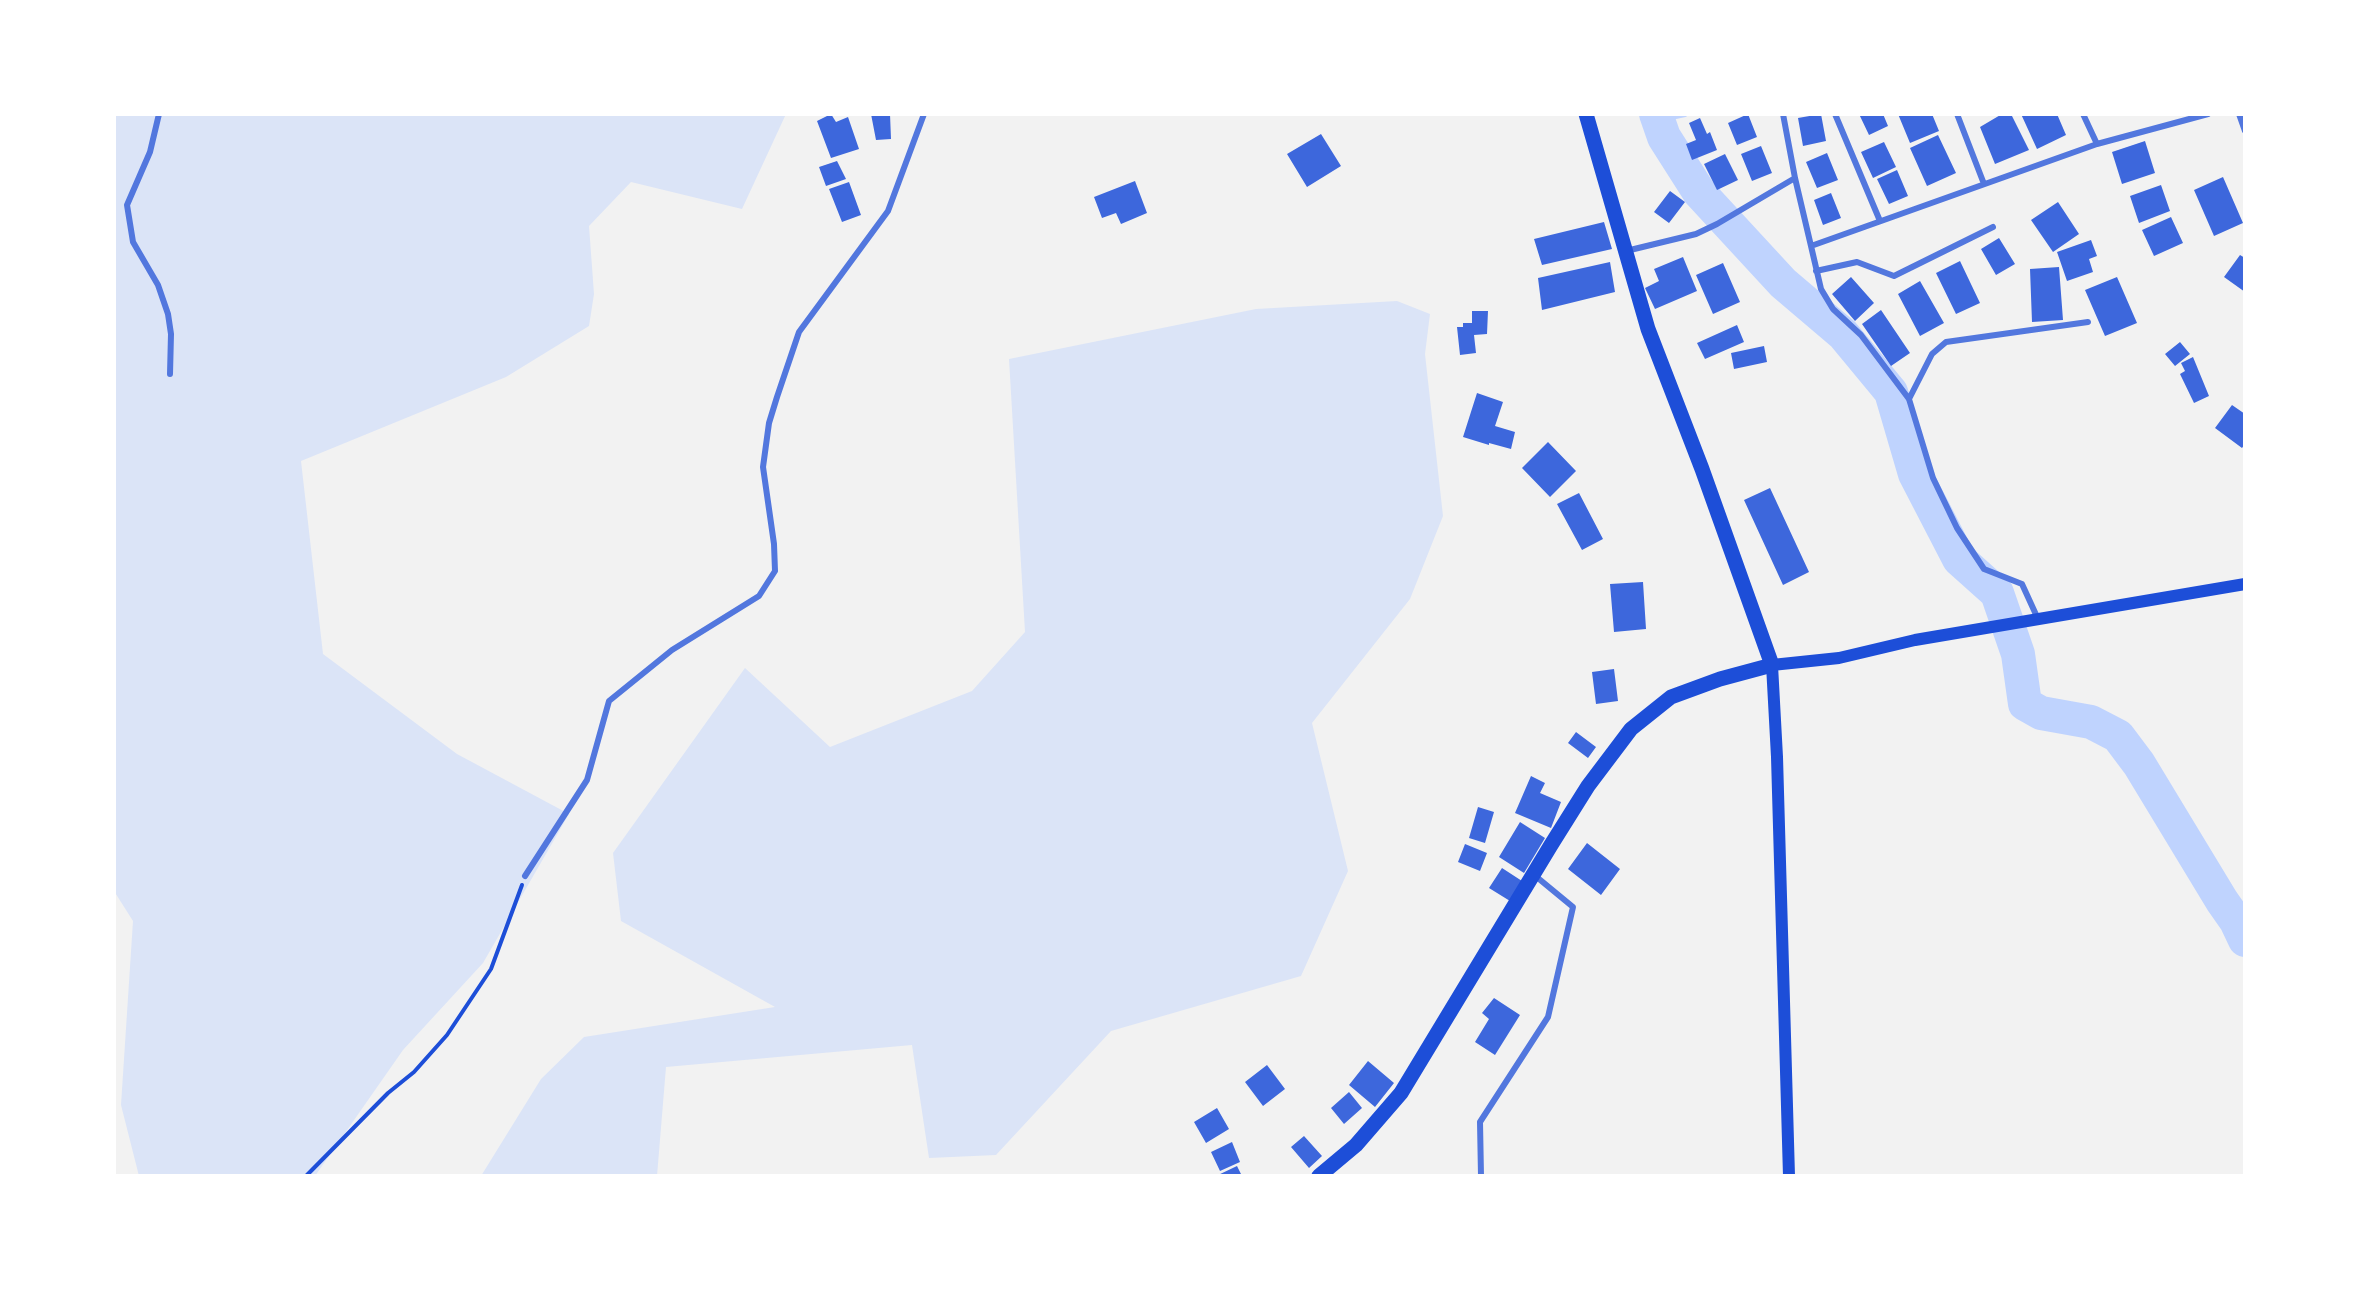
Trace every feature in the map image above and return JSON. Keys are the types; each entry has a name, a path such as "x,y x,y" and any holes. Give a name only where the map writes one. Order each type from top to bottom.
{"main road":[{"path":"1586,114 1648,329 1702,469 1772,665 1778,769 1789,1176"},
{"path":"1319,1176 1356,1145 1401,1093 1588,786 1631,729 1671,697 1720,679 1772,665 1839,658 1915,640 2245,584"}],"street":[{"path":"159,114 150,152 127,205 133,242 158,285 168,314 171,334 170,374"},
{"path":"525,876 587,780 609,701 672,650 759,596 775,571 774,544 763,467 769,423 781,386 799,332 888,211 924,114"},
{"path":"1783,114 1795,178 1821,289 1833,309 1861,335 1909,399 1933,478 1957,528 1984,569 2022,584 2038,619"},
{"path":"1835,114 1880,221"},
{"path":"1957,114 1984,184"},
{"path":"2083,114 2097,144"},
{"path":"1811,246 2097,144 2208,114"},
{"path":"2239,114 2245,131"},
{"path":"1624,252 1696,234 1795,178"},
{"path":"1816,271 1857,262 1894,276 1994,227"},
{"path":"1909,399 1932,354 1946,342 2088,322"},
{"path":"1481,1176 1480,1122 1548,1017 1573,907 1533,874"}],"path":[{"path":"306,1176 388,1093 414,1072 447,1035 491,969 525,876"}],"shaded area":[{"path":"114,114 786,114 742,209 631,182 589,226 594,294 589,326 506,377 301,461 323,654 457,754 569,814 483,963 403,1050 315,1176 139,1176 121,1105 133,921 114,891"},
{"path":"1397,301 1430,314 1425,354 1443,516 1410,599 1312,723 1348,871 1301,976 1111,1031 996,1155 929,1158 912,1045 666,1067 657,1176 481,1176 541,1079 584,1037 775,1007 621,921 613,853 745,668 830,747 972,691 1025,632 1009,359 1256,309"}],"building":[{"path":"831,114 836,122 848,117 859,149 831,158 817,121"},
{"path":"871,114 890,114 891,139 876,140"},
{"path":"1748,114 1757,137 1737,145 1728,123"},
{"path":"1821,114 1826,141 1803,146 1798,118"},
{"path":"1859,114 1883,114 1888,126 1869,135"},
{"path":"1898,114 1932,114 1939,131 1910,143"},
{"path":"2002,114 2011,114 2029,150 1995,164 1980,127"},
{"path":"2021,114 2057,114 2066,135 2037,149"},
{"path":"1700,118 1707,134 1710,132 1717,150 1692,160 1686,144 1696,140 1689,123"},
{"path":"1321,134 1341,166 1307,187 1287,154"},
{"path":"1938,135 1956,173 1927,186 1910,148"},
{"path":"2145,141 2155,173 2122,184 2112,152"},
{"path":"1884,142 1896,167 1873,178 1861,152"},
{"path":"1761,146 1772,173 1752,181 1741,154"},
{"path":"1827,153 1838,180 1817,188 1806,162"},
{"path":"1725,154 1738,180 1717,190 1704,164"},
{"path":"837,161 846,179 826,186 819,167"},
{"path":"1897,170 1908,196 1889,204 1877,179"},
{"path":"2223,177 2243,223 2214,236 2194,190"},
{"path":"1135,181 1147,213 1121,224 1116,213 1102,218 1094,197"},
{"path":"849,182 861,215 842,222 829,189"},
{"path":"2161,185 2170,211 2139,223 2130,196"},
{"path":"1670,191 1685,202 1669,223 1654,212"},
{"path":"1831,193 1841,218 1823,225 1814,200"},
{"path":"2058,202 2079,234 2053,252 2031,220"},
{"path":"2171,217 2183,243 2154,256 2142,230"},
{"path":"1604,222 1612,249 1542,265 1534,239"},
{"path":"1999,238 2015,264 1996,275 1981,249"},
{"path":"2091,240 2097,256 2089,259 2093,272 2067,281 2057,252"},
{"path":"2240,255 2245,258 2245,292 2224,277"},
{"path":"1683,257 1697,291 1655,309 1645,288 1659,281 1654,269"},
{"path":"1960,261 1980,303 1956,314 1936,273"},
{"path":"1610,262 1615,292 1542,310 1538,278"},
{"path":"1723,263 1740,302 1713,314 1696,275"},
{"path":"2059,267 2063,320 2032,322 2030,269"},
{"path":"1851,277 1874,303 1855,321 1832,294"},
{"path":"2117,277 2137,323 2105,336 2085,290"},
{"path":"1920,281 1944,323 1920,336 1898,294"},
{"path":"1881,310 1910,353 1891,366 1862,324"},
{"path":"1472,311 1488,311 1487,334 1474,335 1476,353 1460,355 1457,327 1463,327 1463,323 1472,323"},
{"path":"1737,325 1744,342 1705,359 1697,343"},
{"path":"2180,342 2190,354 2175,366 2165,354"},
{"path":"1764,346 1767,362 1734,369 1731,353"},
{"path":"2193,357 2209,396 2194,403 2180,374 2185,371 2181,363"},
{"path":"1477,393 1503,402 1495,426 1515,432 1511,449 1463,437"},
{"path":"2232,405 2245,414 2245,444 2242,448 2215,428"},
{"path":"1548,442 1576,471 1550,497 1522,468"},
{"path":"1770,488 1809,572 1783,585 1744,500"},
{"path":"1579,493 1603,539 1582,550 1557,504"},
{"path":"1643,582 1646,629 1614,632 1610,584"},
{"path":"1614,669 1618,701 1596,704 1592,672"},
{"path":"1576,732 1596,747 1588,758 1568,743"},
{"path":"1531,776 1545,783 1540,793 1561,802 1551,828 1515,813"},
{"path":"1478,807 1494,812 1485,843 1469,838"},
{"path":"1520,822 1545,838 1524,873 1499,857"},
{"path":"1587,843 1620,869 1601,895 1568,869"},
{"path":"1465,844 1487,853 1480,871 1458,862"},
{"path":"1502,868 1522,881 1510,901 1489,888"},
{"path":"1494,998 1520,1015 1495,1055 1475,1042 1489,1019 1482,1013"},
{"path":"1368,1061 1394,1083 1375,1107 1349,1085"},
{"path":"1267,1065 1285,1089 1263,1106 1245,1082"},
{"path":"1349,1092 1362,1108 1344,1124 1331,1108"},
{"path":"1217,1108 1229,1129 1206,1143 1194,1122"},
{"path":"1304,1136 1322,1156 1309,1168 1291,1147"},
{"path":"1232,1142 1240,1162 1220,1171 1211,1152"},
{"path":"1237,1166 1242,1176 1216,1176"}],"waterway":[{"path":"1656,114 1664,137 1699,192 1783,283 1843,334 1891,392 1915,474 1959,559 1997,593 2018,654 2025,704 2041,713 2091,722 2118,736 2139,764 2236,921 2245,940"},
{"path":"1657,120 1685,114"}]}
